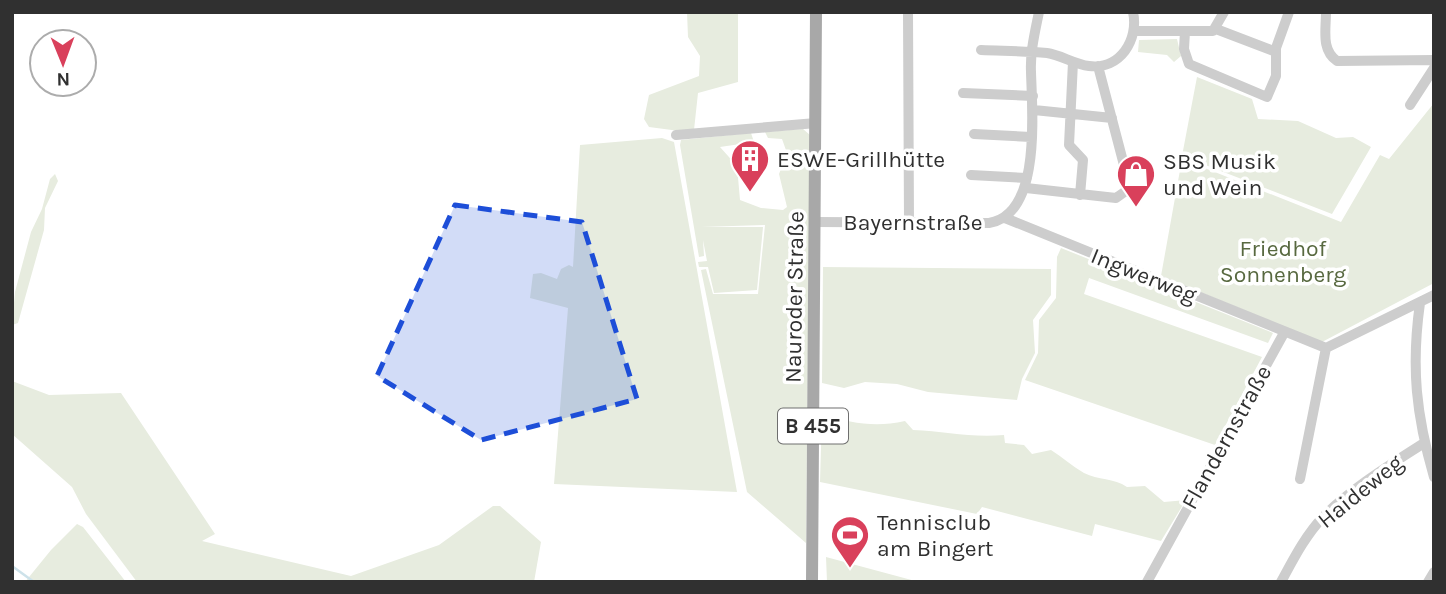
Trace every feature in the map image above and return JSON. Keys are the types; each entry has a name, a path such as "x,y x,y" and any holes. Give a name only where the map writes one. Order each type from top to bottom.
{"main road":[{"name":"Nauroder Straße","path":"812,582 817,12"}],"street":[{"path":"908,12 909,223"},
{"name":"Bayernstraße","path":"816,222 989,223 1005,218 1027,183 1034,110 1032,52 1039,12"},
{"path":"981,50 1056,55 1073,62 1098,66 1113,61 1125,51 1135,31 1133,12"},
{"path":"1216,29 1224,12"},
{"path":"1185,31 1184,48 1188,64 1267,97 1276,76 1276,52 1289,12"},
{"path":"1326,12 1327,52 1337,61 1434,60"},
{"path":"1135,31 1216,29 1276,52"},
{"path":"1073,62 1069,82 1072,113 1069,145 1083,160 1080,195"},
{"path":"1027,183 1080,195 1116,198 1130,188 1098,66"},
{"path":"1410,105 1434,68"},
{"path":"963,93 1033,96"},
{"path":"1034,110 1112,118"},
{"path":"676,135 816,123"},
{"path":"974,134 1031,137"},
{"name":"Bayernstraße","path":"971,175 1027,183"},
{"name":"Ingwerweg","path":"1005,218 1284,333"},
{"path":"1284,333 1326,348 1434,295"},
{"path":"1420,303 1415,341 1414,385 1424,443 1434,477"},
{"name":"Flandernstraße","path":"1147,582 1284,333"},
{"path":"1300,480 1326,348"},
{"name":"Haideweg","path":"1281,582 1306,538 1322,518 1352,492 1424,443"},
{"path":"1428,582 1434,572"}],"highlighted area":[{"path":"455,205 582,222 637,399 481,440 377,376"}],"green space":[{"path":"687,12 738,12 738,82 698,93 694,130 687,132 649,127 644,119 649,95 699,76 700,56 688,37"},
{"path":"1177,39 1181,56 1174,62 1167,55 1138,52 1139,40"},
{"path":"1197,77 1252,99 1258,119 1298,121 1336,138 1353,137 1371,147 1332,214 1182,156"},
{"name":"Friedhof Sonnenberg","path":"1434,103 1434,283 1322,342 1161,276 1182,159 1341,222 1380,155 1389,159"},
{"path":"803,129 810,135 806,543 747,492 701,270 706,269 713,294 758,294 765,225 701,227 763,227 757,290 714,293 708,267 699,267 698,262 707,261 703,240 704,256 699,257 680,145 681,140 751,133 754,142 720,147 737,166 740,200 761,208 783,210 787,207 779,174 787,153 782,139 768,138 765,132"},
{"path":"662,138 674,142 737,492 554,484 568,308 530,298 533,274 541,273 557,279 561,269 569,265 573,267 580,145"},
{"path":"55,174 58,181 45,208 44,230 18,323 12,325 15,292 31,232 42,209 50,179"},
{"path":"1061,248 1273,333 1268,343 1089,278 1084,294 1262,357 1215,445 1025,380 1038,353 1039,320 1056,298 1057,257"},
{"path":"823,267 1051,269 1051,295 1033,320 1035,353 1022,379 1017,400 928,392 897,384 865,382 844,388 822,383"},
{"path":"12,381 49,395 121,393 215,534 202,541 351,576 439,545 493,506 500,506 541,542 534,582 137,582 86,514 72,487 12,434"},
{"path":"822,414 863,424 905,421 913,430 980,436 1004,435 1005,443 1024,445 1032,454 1051,450 1089,475 1127,487 1145,486 1164,502 1186,500 1161,541 1095,524 1092,536 982,507 977,514 820,482"},
{"path":"77,524 83,527 126,582 25,582 51,550"},
{"name":"Tennisclub am Bingert","path":"826,557 919,582 827,582"}],"waterway":[{"path":"12,566 34,582"}],"place":[{"name":"ESWE-Grillhütte","path":"750,193"},
{"name":"SBS Musik und Wein","path":"1136,208"},
{"name":"Tennisclub am Bingert","path":"850,569"}]}
